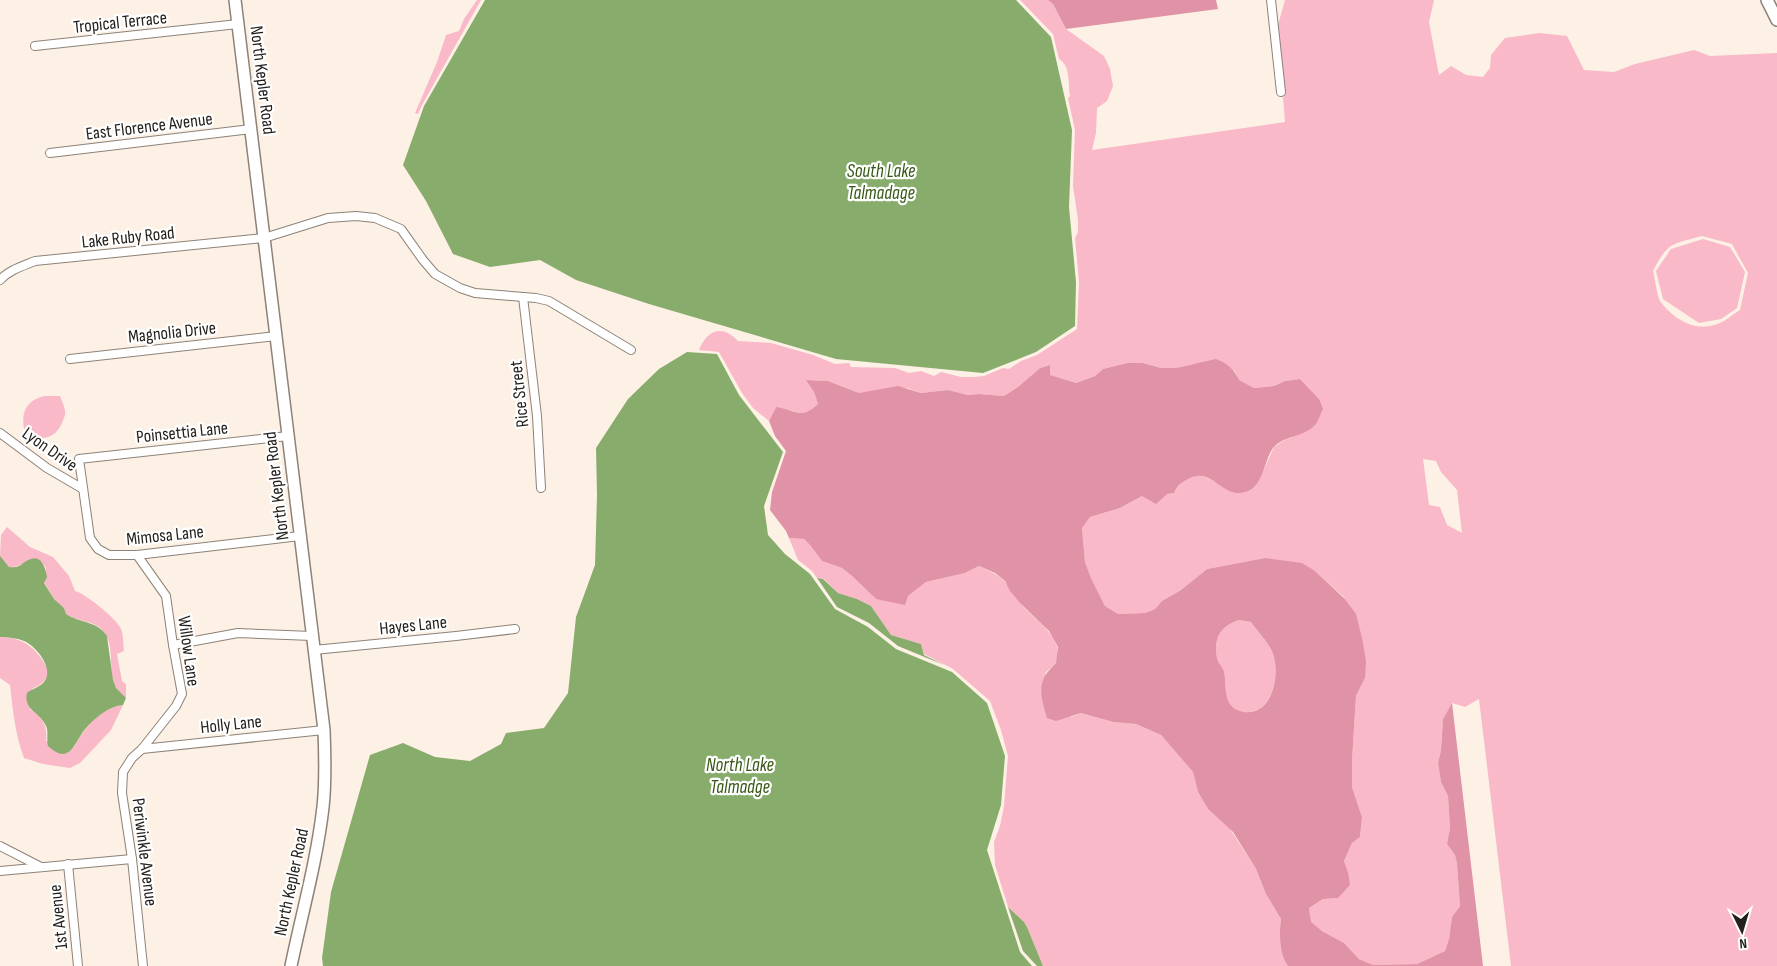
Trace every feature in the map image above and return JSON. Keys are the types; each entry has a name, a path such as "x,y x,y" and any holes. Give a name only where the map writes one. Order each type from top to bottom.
{"main road":[{"name":"North Kepler Road","path":"235,0 324,730 323,806 318,839 291,966"},
{"path":"1767,0 1777,20"}],"street":[{"path":"1271,0 1281,92"},
{"name":"Tropical Terrace","path":"35,46 238,24"},
{"name":"East Florence Avenue","path":"50,153 251,129"},
{"name":"Lake Ruby Road","path":"0,280 20,267 36,261 264,238 328,218 356,216 375,218 401,229 435,274 451,284 475,293 549,301 631,350"},
{"name":"Rice Street","path":"524,297 537,416 541,488"},
{"name":"Magnolia Drive","path":"70,359 276,336"},
{"name":"Lyon Drive","path":"0,433 46,468 83,490"},
{"name":"Poinsettia Lane","path":"80,459 288,436"},
{"name":"Mimosa Lane","path":"80,459 90,538 98,549 109,555 137,555 300,536"},
{"name":"Willow Lane","path":"137,555 166,596 182,694 176,706 142,749"},
{"name":"Hayes Lane","path":"314,650 515,629"},
{"path":"173,646 238,633 312,636"},
{"name":"Holly Lane","path":"142,749 324,730"},
{"name":"Periwinkle Avenue","path":"142,749 132,758 123,772 122,784 143,966"},
{"path":"0,846 42,867"},
{"path":"0,871 132,859"},
{"name":"1st Avenue","path":"68,864 78,966"}],"shaded area":[{"path":"477,0 481,0 418,114 415,113 437,62 446,35 459,31 464,19"},
{"path":"1020,0 1048,0 1053,4 1066,29 1104,56 1110,69 1113,86 1107,101 1097,108 1096,133 1092,150 1285,122 1283,97 1285,96 1278,25 1285,0 1434,0 1429,22 1439,75 1451,66 1466,75 1483,77 1490,68 1491,55 1505,38 1540,33 1567,36 1584,70 1614,72 1635,64 1694,50 1710,56 1777,53 1777,966 1511,966 1479,699 1465,707 1452,703 1443,719 1441,750 1438,763 1441,782 1448,796 1450,828 1447,844 1455,855 1457,864 1460,906 1452,917 1445,951 1417,964 1373,965 1359,959 1344,943 1310,922 1309,908 1323,899 1338,898 1348,872 1344,861 1352,843 1360,837 1362,817 1352,787 1352,761 1356,696 1365,678 1344,597 1315,571 1265,558 1207,569 1181,590 1162,601 1155,609 1145,613 1118,614 1105,606 1091,578 1085,562 1082,528 1090,517 1120,508 1142,496 1174,493 1182,482 1192,476 1202,476 1215,482 1264,469 1274,447 1297,435 1319,399 1300,379 1285,381 1274,386 1254,388 1238,380 1235,371 1193,364 1176,368 1161,368 1143,363 1127,363 1103,369 1095,376 1076,383 1049,375 1049,365 1040,368 1004,396 968,395 948,390 921,393 907,388 859,393 828,381 807,380 818,404 807,412 802,413 776,407 769,421 753,408 742,393 719,352 699,350 706,338 711,334 721,331 726,332 738,341 771,343 813,355 835,364 849,363 851,367 895,368 909,373 921,371 934,376 941,372 961,377 973,377 984,376 1003,368 1009,369 1021,361 1037,355 1077,329 1079,282 1075,238 1078,232 1078,220 1073,186 1075,130 1068,98 1070,96 1066,66 1059,59 1053,34","holes":["1702,236 1732,244 1748,273 1740,310 1724,321 1706,327 1688,324 1673,315 1666,308 1659,299 1653,271 1663,254 1673,245","1423,459 1436,461 1441,472 1457,490 1462,533 1447,525 1440,507 1429,505"]},
{"path":"1048,0 1216,0 1218,9 1066,29 1053,4"},
{"path":"1703,239 1730,247 1745,272 1737,308 1721,319 1699,323 1663,299 1656,271 1671,249"},
{"path":"1216,359 1230,367 1239,380 1254,388 1274,386 1285,381 1300,379 1319,399 1323,409 1317,423 1309,430 1282,441 1273,448 1256,485 1245,492 1237,493 1230,491 1211,479 1198,476 1182,482 1174,493 1167,494 1156,504 1142,496 1120,508 1090,517 1082,528 1085,562 1105,606 1118,614 1145,613 1155,609 1162,601 1181,590 1207,569 1265,558 1302,563 1315,571 1344,598 1356,614 1366,661 1365,678 1356,696 1352,761 1352,787 1362,817 1360,837 1352,843 1344,861 1350,885 1338,898 1323,899 1309,908 1311,922 1322,931 1344,943 1359,959 1373,965 1417,964 1445,951 1452,917 1460,906 1457,864 1455,855 1447,844 1450,828 1448,796 1441,782 1438,763 1441,750 1443,719 1452,703 1483,966 1288,966 1280,944 1281,919 1266,894 1256,869 1233,832 1208,809 1198,792 1193,772 1161,735 1136,724 1113,722 1081,713 1056,721 1047,718 1041,688 1045,676 1056,663 1058,647 1049,631 1020,603 1010,591 1005,581 995,573 979,566 965,573 926,582 908,596 905,605 876,599 842,568 822,561 804,539 789,538 770,510 772,492 786,451 775,436 769,421 776,407 802,413 807,412 818,404 814,392 806,380 828,381 859,393 898,386 921,393 948,390 968,395 1004,396 1040,368 1050,365 1050,375 1076,383 1095,376 1103,369 1127,363 1143,363 1161,368 1176,368","holes":["1239,620 1251,622 1273,654 1276,673 1271,694 1266,703 1259,709 1251,712 1240,711 1230,704 1226,694 1224,671 1216,651 1217,638 1223,629"]},
{"path":"44,396 60,396 65,415 55,433 46,438 36,438 25,434 24,415 25,410 32,402"},
{"path":"7,527 30,547 53,557 69,576 75,591 86,596 99,606 120,627 124,651 117,654 122,681 126,684 126,698 115,686 110,646 105,632 91,623 66,614 64,608 54,599 44,582 46,568 37,559 29,560 15,567 9,567 0,557 1,535"},
{"path":"789,538 804,539 822,561 842,568 876,599 908,596 926,582 965,573 979,566 1002,579 1021,604 1049,632 1057,646 1056,663 1045,673 1071,717 1081,713 1113,722 1136,724 1161,735 1193,772 1198,792 1208,809 1230,829 1256,869 1266,894 1281,919 1280,944 1288,966 1043,966 1027,927 1008,907 995,865 994,842 1004,806 1008,756 990,701 953,669 924,654 921,644 891,635 871,606 838,593 824,579 817,578 812,571 798,560"},
{"path":"1239,620 1251,622 1269,646 1275,663 1276,673 1271,694 1259,709 1251,712 1240,711 1230,704 1226,694 1224,671 1216,651 1217,638 1220,633 1227,626"},
{"path":"0,637 16,639 29,646 48,669 44,682 32,689 30,709 44,723 46,741 74,747 88,726 100,714 123,705 111,730 80,763 70,768 43,764 24,758 16,731 10,685 0,678"}],"water":[{"name":"South Lake Talmadage","path":"485,0 1016,0 1051,37 1072,130 1069,207 1076,282 1075,326 1036,352 983,373 836,359 649,304 576,280 540,260 490,267 453,254 426,201 403,165 424,106"},
{"name":"North Lake Talmadge","path":"687,352 717,354 739,395 783,452 764,506 768,535 785,554 810,574 835,609 868,627 896,649 952,672 987,703 1005,756 1001,805 987,850 1020,952 1032,966 323,966 322,958 331,892 370,755 403,743 435,757 470,761 501,744 506,733 544,728 568,693 576,617 595,565 596,448 628,399 659,369"},
{"path":"0,556 9,567 19,566 35,558 41,561 47,577 44,583 54,599 64,608 66,614 94,625 107,636 113,680 116,688 126,698 123,705 108,710 94,719 67,753 56,752 48,746 46,726 27,703 27,693 42,684 47,677 46,665 43,659 34,648 24,641 0,637"},
{"path":"817,578 823,579 838,593 871,606 891,635 921,644 924,655 944,665 898,646 869,623 837,607"},
{"path":"1008,907 1027,927 1043,966 1037,966 1023,951"}]}
